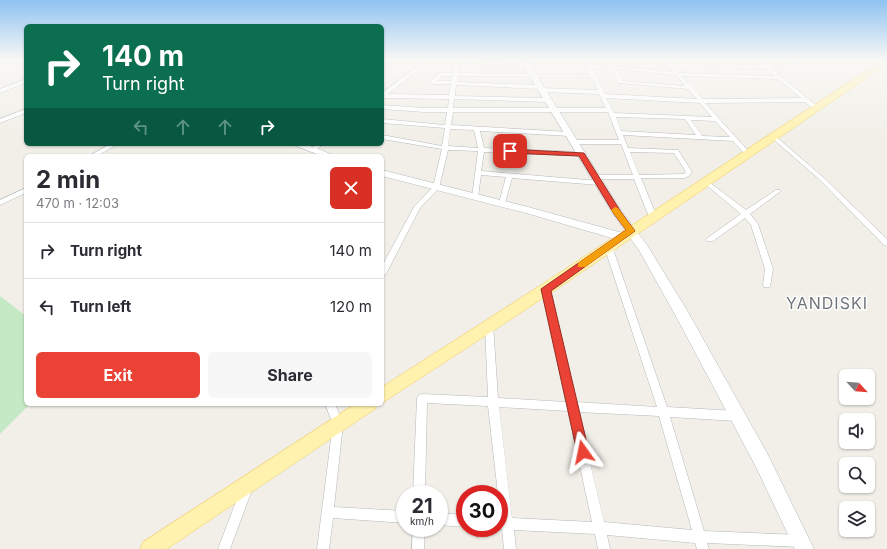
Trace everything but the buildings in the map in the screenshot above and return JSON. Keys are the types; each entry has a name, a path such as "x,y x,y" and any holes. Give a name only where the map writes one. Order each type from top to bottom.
{"main road":[{"path":"384,395 546,289 608,246 850,86"},
{"path":"150,549 366,406"}],"street":[{"path":"0,91 14,86"},
{"path":"384,95 396,86"},
{"path":"384,270 416,208 436,188 445,148 454,86"},
{"path":"492,86 700,101 805,100"},
{"path":"538,86 582,154 618,214 627,234 643,248 683,316 762,461 803,545"},
{"path":"598,86 653,217"},
{"path":"662,86 689,88"},
{"path":"687,86 747,153"},
{"path":"788,86 816,108"},
{"path":"384,96 547,100"},
{"path":"384,107 402,110 553,109 716,119"},
{"path":"0,121 24,112"},
{"path":"687,118 700,138"},
{"path":"384,121 448,128 568,134"},
{"path":"474,197 481,149 477,129"},
{"path":"619,133 734,139"},
{"path":"773,136 822,179 887,243"},
{"path":"384,137 445,148 582,154"},
{"path":"574,142 623,142"},
{"path":"96,154 111,146"},
{"path":"317,147 328,154"},
{"path":"478,173 509,177 597,180 637,176 685,176 689,172 676,151 626,150"},
{"path":"384,173 436,188 627,234"},
{"path":"502,203 509,177"},
{"path":"705,182 745,213 754,224 769,269 767,285"},
{"path":"0,203 24,191"},
{"path":"710,239 778,191"},
{"path":"608,246 663,411 704,549"},
{"path":"546,289 604,549"},
{"path":"489,325 493,402 500,485"},
{"path":"420,485 422,398 737,416"},
{"path":"323,549 338,424 331,406"},
{"path":"224,549 249,483"},
{"path":"328,512 396,516"},
{"path":"508,523 599,528 803,545"},
{"path":"418,549 419,537"},
{"path":"507,537 510,549"}],"green space":[{"path":"0,296 24,314 24,406 28,406 0,434"}],"slow traffic":[{"path":"581,265 631,231 615,210"}],"district":[{"name":"YANDISKI","path":"827,303"}],"route":[{"path":"510,151 582,154 618,214 631,231 546,289 583,452"}]}
